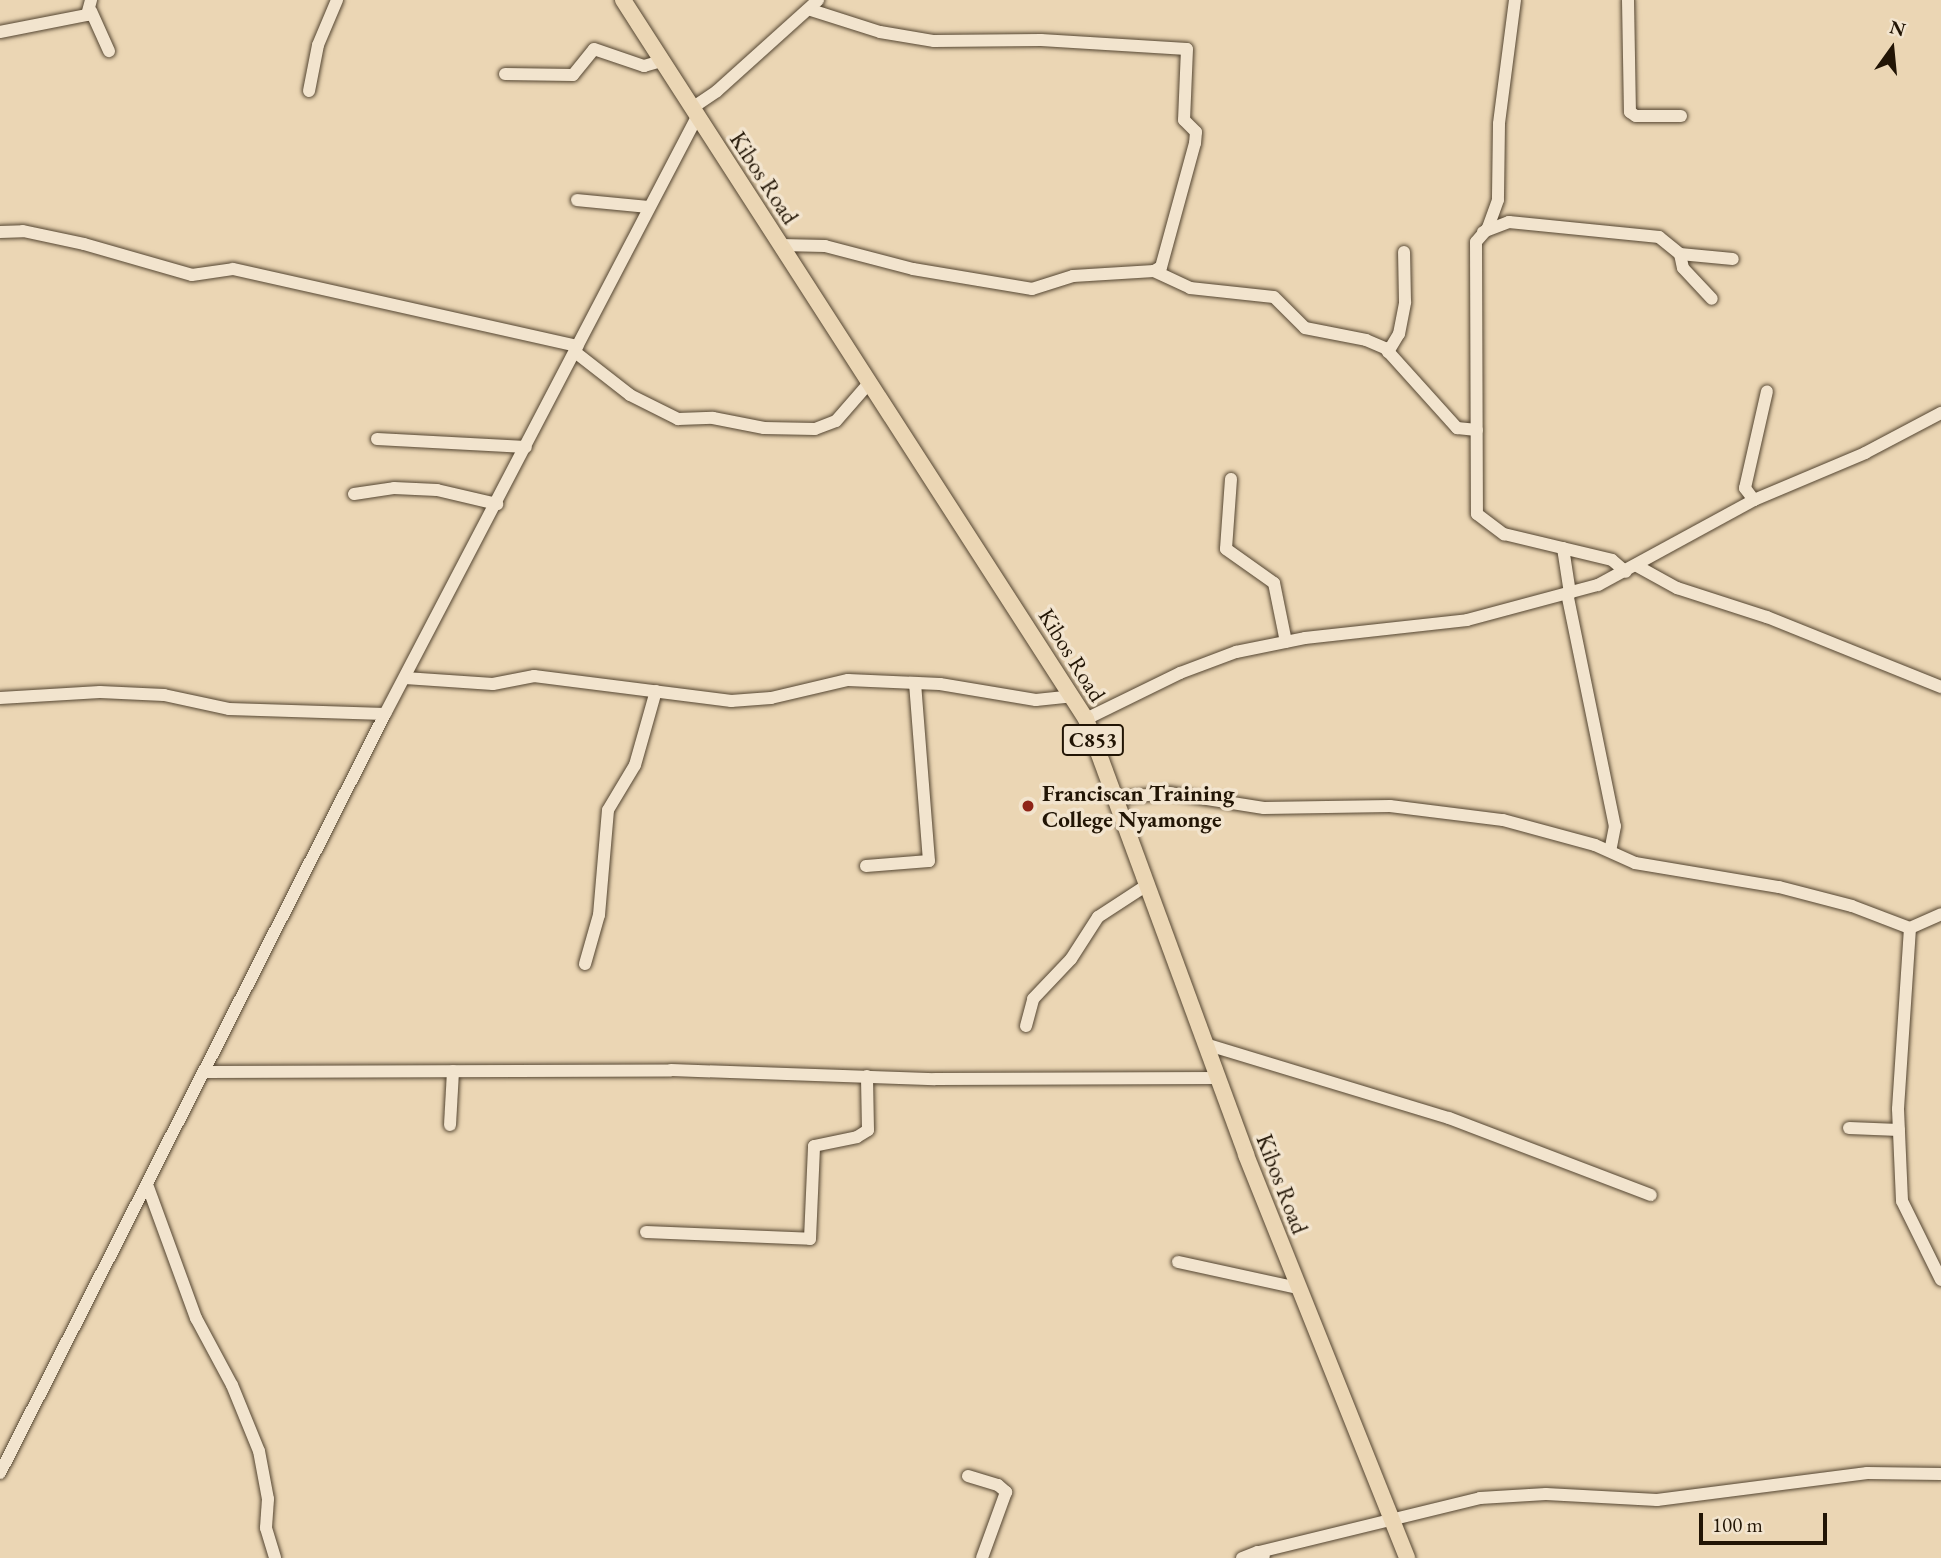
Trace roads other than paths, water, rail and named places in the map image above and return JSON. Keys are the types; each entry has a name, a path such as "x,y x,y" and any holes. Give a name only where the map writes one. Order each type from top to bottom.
{"main road":[{"name":"Kibos Road","path":"623,0 1086,719 1298,1288 1394,1516 1407,1558"}],"street":[{"path":"309,91 318,45 337,0"},
{"path":"1515,0 1499,124 1498,200 1483,232 1477,238 1475,258 1480,519 1523,541 1612,560 1677,588 1767,617 1941,687"},
{"path":"1628,0 1630,112 1636,116 1681,116"},
{"path":"0,32 91,5 109,51"},
{"path":"0,1473 148,1187 385,714 577,349 694,113 814,5 896,36 934,41 1041,40 1186,49 1184,120 1196,132 1195,143 1161,267 1154,271 1073,276 1032,289 912,269 825,246 781,246"},
{"path":"505,74 573,75 594,49 644,66 661,61"},
{"path":"577,200 648,207"},
{"path":"1483,232 1509,222 1659,237 1680,254 1733,259"},
{"path":"0,232 23,231 84,243 192,275 233,269 577,349 630,395 678,419 713,418 764,428 815,429 836,421 870,382"},
{"path":"1388,352 1399,334 1405,302 1404,252"},
{"path":"1680,254 1683,268 1712,299"},
{"path":"1154,271 1189,288 1274,297 1305,328 1366,340 1388,352 1457,428 1477,430"},
{"path":"1754,499 1745,488 1767,391"},
{"path":"1086,719 1212,660 1286,642 1467,620 1569,593 1631,569 1754,499 1854,458 1941,413"},
{"path":"377,439 526,447"},
{"path":"1231,479 1226,549 1274,583 1286,642"},
{"path":"354,494 394,488 436,490 497,503"},
{"path":"1563,548 1569,593 1615,826 1610,851"},
{"path":"405,678 493,684 534,676 753,701 848,680 940,684 1036,700 1072,696"},
{"path":"866,866 929,861 915,684"},
{"path":"585,964 599,915 608,810 635,765 656,691"},
{"path":"0,698 65,693 164,695 229,709 385,714"},
{"path":"1116,798 1168,793 1264,808 1390,806 1447,812 1503,820 1610,851 1635,863 1745,881 1852,906 1910,928 1941,914"},
{"path":"1026,1026 1033,999 1070,958 1098,917 1147,885"},
{"path":"1910,928 1900,1041 1899,1130 1904,1209 1941,1280"},
{"path":"1205,1044 1449,1118 1651,1195"},
{"path":"206,1072 453,1071 1218,1078"},
{"path":"450,1125 453,1071"},
{"path":"646,1232 810,1239 814,1146 857,1137 868,1130 867,1076"},
{"path":"1849,1128 1899,1130"},
{"path":"148,1187 195,1318 232,1385 259,1451 268,1499 266,1528 275,1558"},
{"path":"1178,1262 1298,1288"},
{"path":"1242,1558 1262,1555 1394,1516 1513,1494 1657,1500 1867,1473 1941,1474"},
{"path":"968,1476 998,1485 1006,1492 982,1558"}],"place":[{"name":"Franciscan Training College Nyamonge","path":"1028,806"}]}
